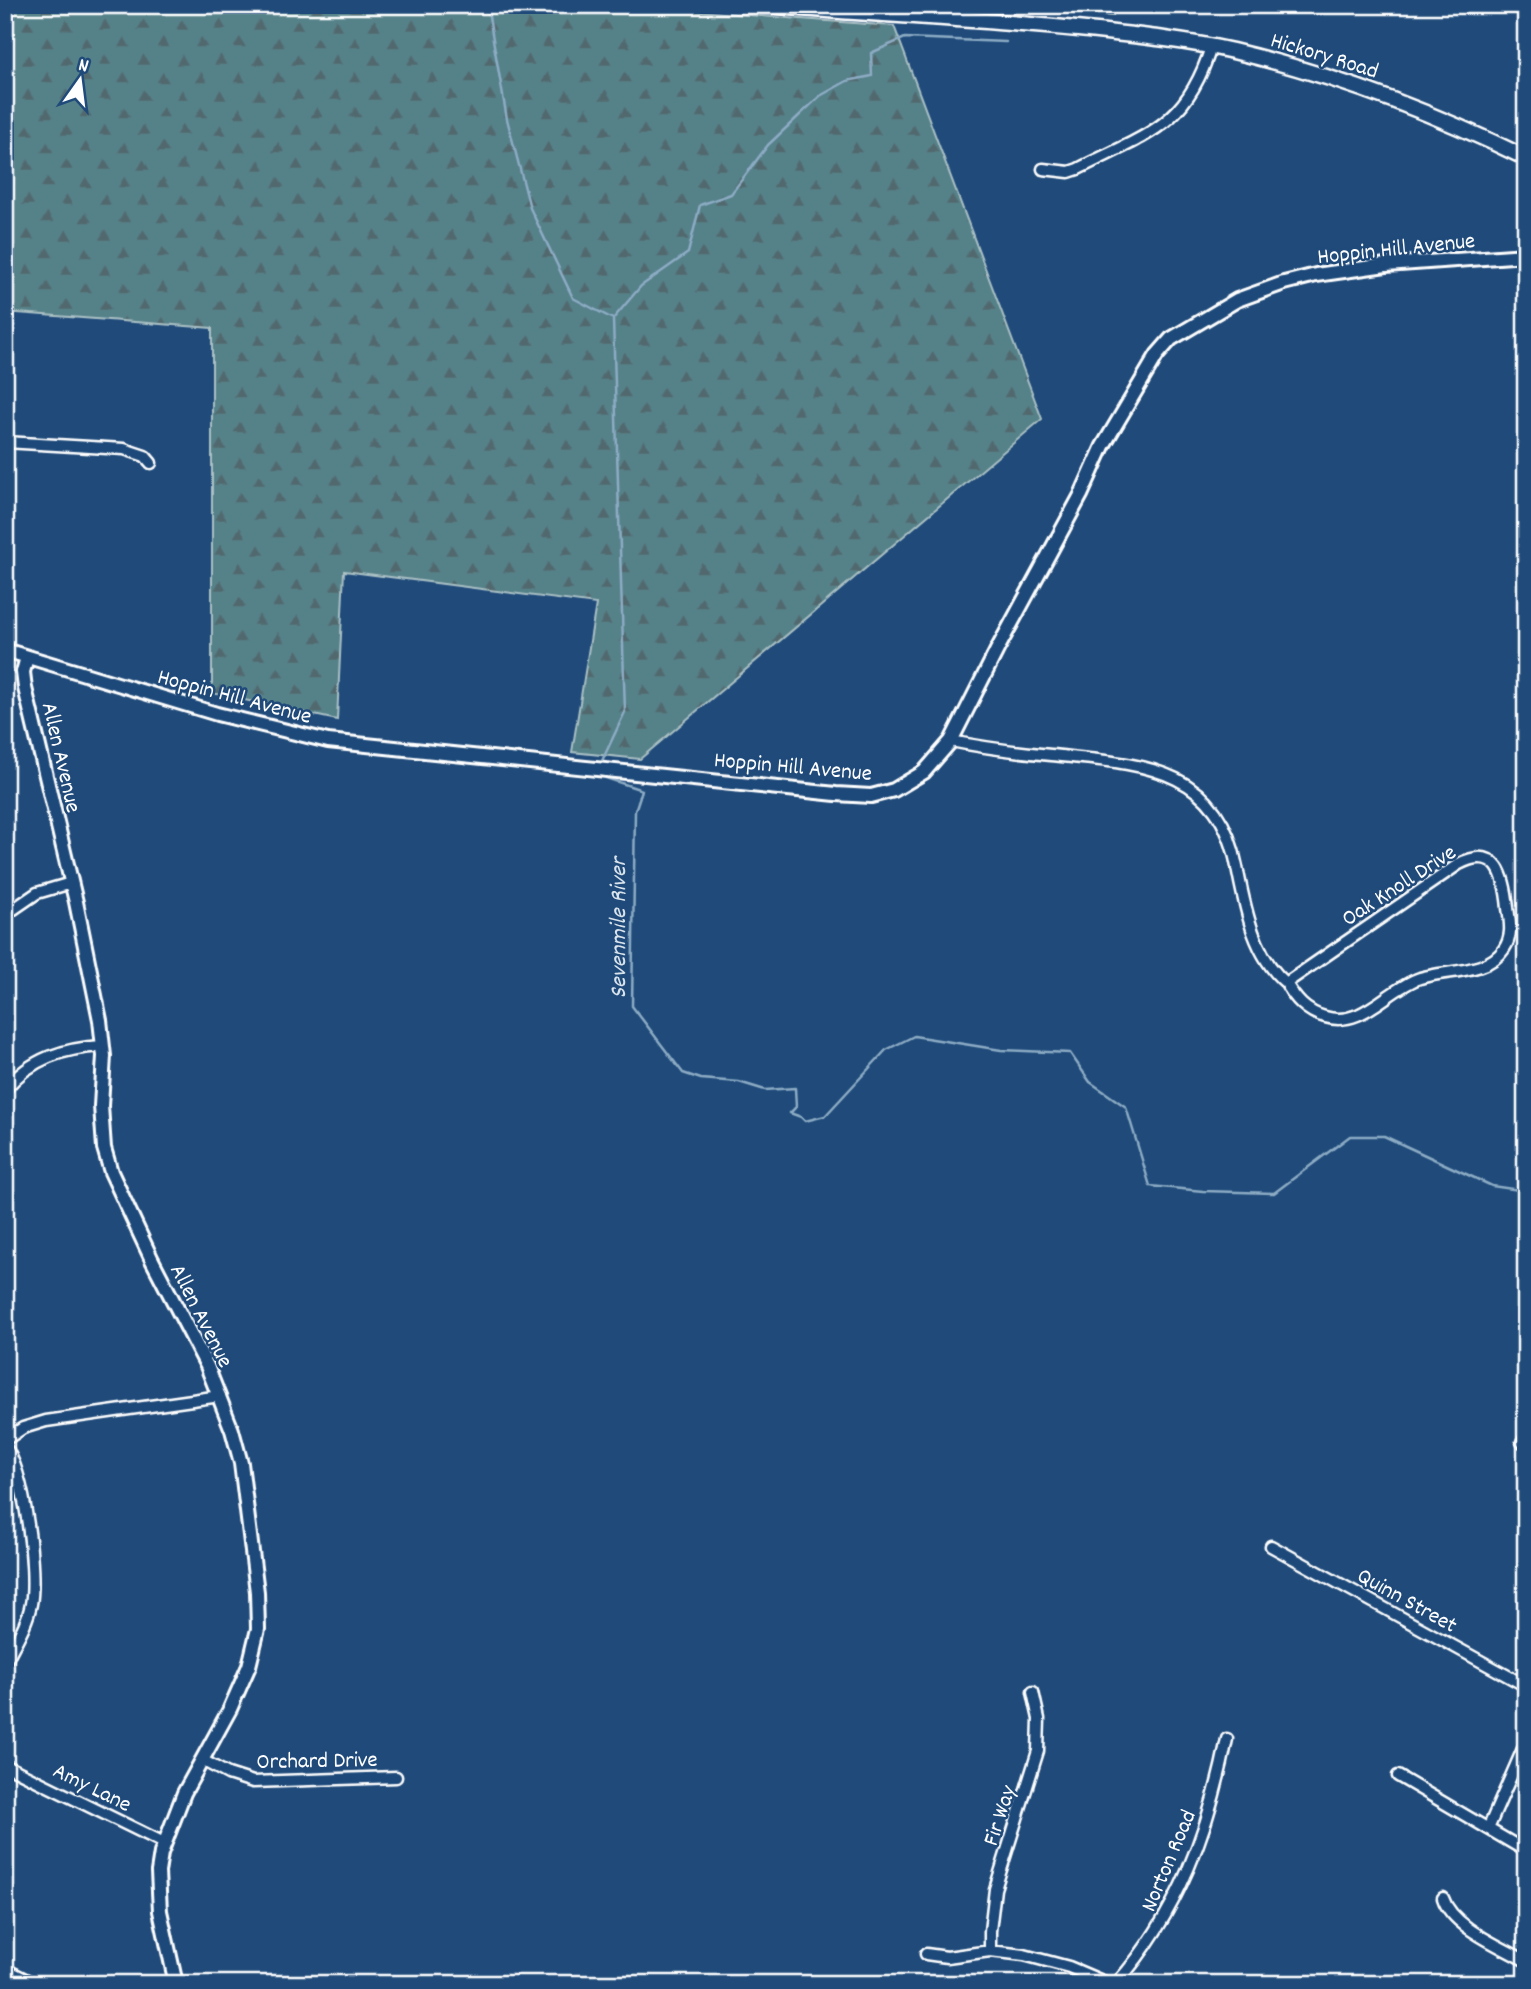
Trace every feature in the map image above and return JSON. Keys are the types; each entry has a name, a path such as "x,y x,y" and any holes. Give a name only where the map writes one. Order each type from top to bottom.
{"main road":[{"name":"Hickory Road","path":"765,5 1071,28 1165,38 1211,47 1305,70 1392,99 1473,132 1526,158"}],"street":[{"path":"1044,169 1069,172 1079,169 1154,131 1169,120 1193,92 1211,47"},
{"name":"Hoppin Hill Avenue","path":"5,650 217,715 328,741 848,795 883,794 905,785 934,763 951,741 998,648 1082,495 1103,446 1151,365 1171,339 1237,300 1305,277 1362,268 1526,255"},
{"path":"5,442 124,449 145,456 151,463"},
{"name":"Allen Avenue","path":"27,657 23,672 25,688 71,883 103,1046 101,1124 106,1158 152,1261 194,1339 220,1396 239,1454 259,1613 249,1666 230,1709 184,1793 159,1862 160,1911 172,1983"},
{"name":"Oak Knoll Drive","path":"951,741 992,749 1132,764 1183,781 1216,810 1236,860 1253,933 1266,959 1301,1005 1317,1015 1336,1020 1365,1012 1414,981 1493,960 1506,946 1511,934 1503,873 1495,864 1479,858 1459,864 1286,983"},
{"path":"5,915 37,893 71,883"},
{"path":"5,1090 15,1076 45,1057 75,1047 103,1046"},
{"path":"5,1440 23,1428 46,1421 220,1396"},
{"path":"5,1447 14,1460 19,1480 33,1577 29,1612 5,1663"},
{"name":"Quinn Street","path":"1271,1546 1526,1686"},
{"name":"Fir Way","path":"990,1951 995,1889 1038,1751 1040,1719 1032,1692"},
{"name":"Norton Road","path":"1116,1984 1141,1954 1176,1899 1205,1827 1227,1739"},
{"path":"1488,1829 1526,1742"},
{"name":"Orchard Drive","path":"202,1760 228,1774 253,1782 396,1777"},
{"name":"Amy Lane","path":"5,1765 164,1843"},
{"path":"1398,1776 1526,1851"},
{"path":"1443,1898 1461,1923 1526,1961"},
{"path":"926,1954 947,1957 990,1951 1034,1958 1109,1984"},
{"path":"5,1969 35,1984"}],"green space":[{"path":"5,5 617,5 894,26 1042,419 640,759 572,752 596,604 344,571 337,720 212,693 212,328 5,312"},
{"path":"962,5 1114,5 1113,16"}],"waterway":[{"path":"487,5 507,119 530,208 573,298 611,318"},
{"name":"Sevenmile River","path":"601,763 625,712 613,319 641,286 688,253 700,205 731,194 768,145 820,96 847,81 872,76 871,53 905,38 1006,42"},
{"name":"Sevenmile River","path":"606,778 642,790 635,811 632,1006 683,1073 701,1079 739,1082 765,1090 795,1088 796,1107 790,1113 805,1121 825,1116 886,1050 914,1036 1001,1050 1070,1053 1090,1082 1126,1107 1150,1186 1274,1193 1350,1136 1384,1136 1492,1186 1526,1191"}]}
